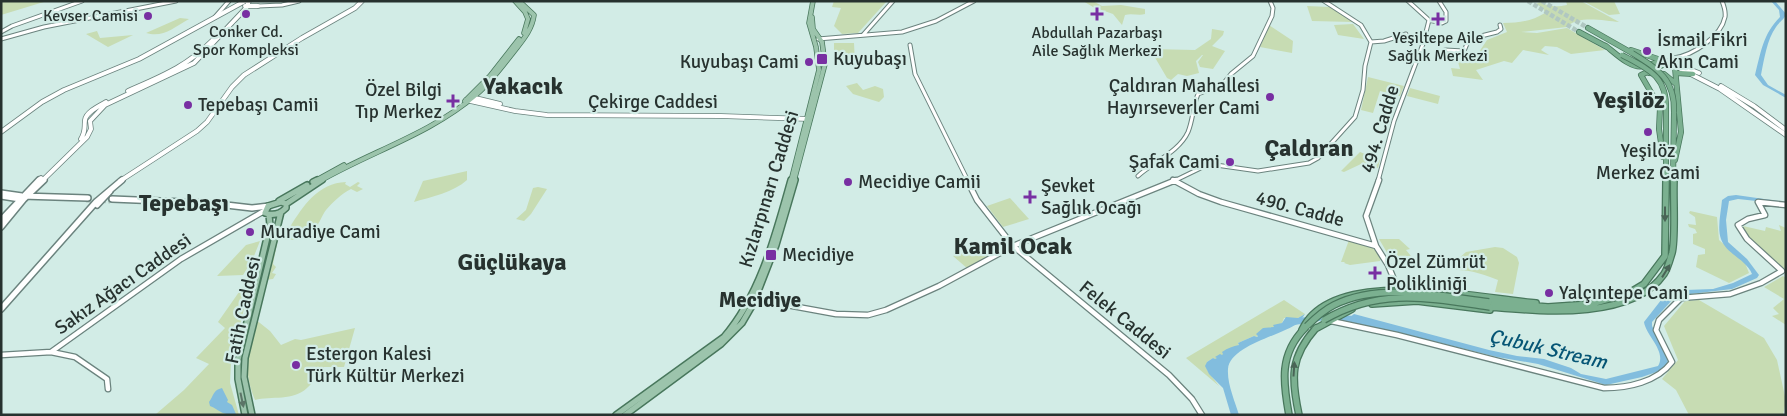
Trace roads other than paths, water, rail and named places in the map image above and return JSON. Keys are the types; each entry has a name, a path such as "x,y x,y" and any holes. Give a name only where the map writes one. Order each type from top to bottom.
{"highway":[{"path":"1330,320 1345,307 1378,299 1421,298 1522,306 1597,308 1633,298 1654,285 1665,274 1671,263 1673,250 1674,94 1664,77 1652,66 1632,52 1588,28"},
{"path":"1299,415 1294,391 1294,362 1301,345 1315,329 1346,312 1364,305 1406,301 1542,313 1618,297 1643,285 1655,272 1665,256 1666,94 1664,86 1645,69 1579,32"},
{"path":"1618,44 1664,63"},
{"path":"1606,46 1634,66 1643,67 1652,62 1664,63"},
{"path":"1641,75 1664,63"},
{"path":"1673,165 1679,152 1680,136 1680,108 1675,83 1677,67"},
{"path":"1676,74 1693,72"},
{"path":"1641,75 1659,73 1670,77 1675,83"},
{"path":"1641,75 1642,80 1654,95 1660,108 1660,141 1665,165"},
{"path":"1398,289 1393,291 1393,295 1406,301"},
{"path":"1398,289 1410,294 1411,298 1406,301"},
{"path":"1304,327 1310,316 1336,299 1381,290 1422,289 1568,308"},
{"path":"1422,289 1418,290 1417,295 1428,302"},
{"path":"1381,290 1388,292 1392,298 1389,302"},
{"path":"1289,415 1285,399 1285,358 1293,339 1304,327 1340,302 1370,296 1412,293 1489,304"}],"main road":[{"path":"1,309 113,186 197,131 244,75 302,38 355,8 362,1"},
{"path":"281,212 269,215 264,211 202,204 111,200 201,202 252,208 269,206 276,203 332,171 422,129 470,99 527,29 529,18 515,1"},
{"path":"276,203 286,204 306,189 327,177 430,127 470,99 494,77 530,30 534,15 520,1"},
{"name":"Kızlarpınarı Caddesi","path":"616,415 724,337 734,326 750,298 772,244 825,64 818,41 808,23 814,1"},
{"path":"227,12 246,5"},
{"path":"1,132 42,102 64,90 127,65 227,12 246,5 258,6"},
{"path":"1,220 87,137 91,129 90,120 105,105 194,63 246,5"},
{"path":"1674,58 1734,98 1747,102 1786,130"},
{"path":"1664,63 1693,72 1740,100 1786,135"},
{"name":"Çekirge Caddesi","path":"470,99 515,110 547,115 809,117"},
{"name":"Kızlarpınarı Caddesi","path":"625,415 736,330 756,299 788,208 809,117"},
{"path":"1,195 87,199"},
{"path":"1,228 23,197"},
{"name":"Fatih Caddesi","path":"252,415 244,377 245,358 281,212 286,208 286,204"},
{"path":"264,211 269,206"},
{"name":"Fatih Caddesi","path":"245,415 238,379 238,360 270,225 269,215"}],"street":[{"path":"1,32 12,26 82,1"},
{"path":"1,39 44,27 176,1"},
{"path":"213,19 229,1"},
{"path":"258,6 282,5 299,1"},
{"path":"864,35 893,1"},
{"path":"818,41 912,30 953,13 966,2 974,1"},
{"path":"1138,176 1161,160 1188,134 1191,113 1198,94 1223,84 1231,74 1253,56 1272,16 1273,8 1270,1"},
{"path":"750,298 836,314 868,315 886,310 940,286 1014,246 1150,192 1209,164 1258,171 1298,166 1315,161 1355,117 1363,90 1365,66 1371,42 1360,25 1324,1"},
{"path":"1408,1 1429,20 1442,23 1446,21 1446,12 1439,1"},
{"path":"1674,58 1686,55 1720,28 1725,13 1722,1"},
{"name":"494. Cadde","path":"1376,246 1366,216 1381,173 1384,154 1394,122 1423,44 1429,20"},
{"path":"1445,50 1464,51 1469,39 1497,32 1501,29 1500,25"},
{"path":"1371,42 1384,41 1406,34"},
{"name":"Felek Caddesi","path":"910,45 915,74 977,200 1014,246 1169,375 1192,399 1202,415"},
{"name":"490. Cadde","path":"1173,180 1219,202 1376,246"},
{"path":"1330,320 1604,388 1615,389 1657,376 1669,369 1672,362 1656,330 1659,320 1681,298 1730,294 1762,283 1782,271 1775,263 1748,242 1738,225 1748,219 1765,215 1758,202 1786,206"},
{"name":"Sakız Ağacı Caddesi","path":"51,352 131,293 240,223 264,211"},
{"path":"1376,246 1381,252 1398,289"},
{"path":"1,355 51,352 75,357 108,379 108,389"}],"water":[{"path":"1771,1 1775,1 1786,14 1770,37 1761,75 1768,85 1786,95 1786,98 1763,85 1755,75 1766,37 1780,17 1779,10"},
{"path":"1736,195 1786,202 1786,204 1738,199 1729,201 1726,220 1728,242 1747,259 1759,275 1757,278 1732,289 1682,295 1674,298 1652,322 1652,326 1667,353 1668,364 1665,369 1642,377 1606,385 1538,364 1497,357 1404,334 1344,322 1354,314 1489,350 1544,359 1571,368 1581,374 1606,379 1658,366 1660,355 1644,322 1665,295 1685,290 1713,289 1733,283 1752,274 1745,264 1727,249 1720,235 1719,225 1722,200 1728,196"},
{"path":"1305,314 1298,323 1247,347 1231,361 1228,369 1229,381 1239,415 1231,415 1223,388 1209,374 1205,366 1207,362 1217,358 1215,357 1220,354 1222,355 1222,352 1226,349 1239,345 1238,343 1254,336 1257,337 1256,334 1263,328 1274,327 1273,325 1282,323 1286,317 1298,318"},
{"path":"222,388 228,400 227,402 232,405 236,414 224,413 210,406 209,402 214,393"}],"waterway":[{"path":"1294,322 1325,317 1354,319"}],"tunnel":[{"path":"1528,1 1579,32"},
{"path":"1542,1 1588,28"},
{"path":"86,200 110,201"}],"place":[{"name":"Conker Cd. Spor Kompleksi","path":"246,14"},
{"name":"Abdullah Pazarbaşı Aile Sağlık Merkezi","path":"1097,14"},
{"name":"Kevser Camisi","path":"148,16"},
{"name":"Yeşiltepe Aile Sağlık Merkezi","path":"1438,19"},
{"name":"İsmail Fikri Akın Cami","path":"1647,51"},
{"name":"Kuyubaşı","path":"822,59"},
{"name":"Kuyubaşı Cami","path":"809,62"},
{"name":"Çaldıran Mahallesi Hayırseverler Cami","path":"1270,97"},
{"name":"Özel Bilgi Tıp Merkez","path":"453,101"},
{"name":"Tepebaşı Camii","path":"188,105"},
{"name":"Yeşilöz Merkez Cami","path":"1648,132"},
{"name":"Şafak Cami","path":"1230,162"},
{"name":"Mecidiye Camii","path":"848,182"},
{"name":"Şevket Sağlık Ocağı","path":"1030,197"},
{"name":"Muradiye Cami","path":"250,232"},
{"name":"Mecidiye","path":"771,255"},
{"name":"Özel Zümrüt Polikliniği","path":"1375,273"},
{"name":"Yalçıntepe Cami","path":"1549,293"},
{"name":"Estergon Kalesi Türk Kültür Merkezi","path":"296,365"}],"district":[{"name":"Yakacık","path":"523,86"},
{"name":"Yeşilöz","path":"1629,100"},
{"name":"Çaldıran","path":"1309,148"},
{"name":"Tepebaşı","path":"184,203"},
{"name":"Kamil Ocak","path":"1013,246"},
{"name":"Güçlükaya","path":"512,262"},
{"name":"Mecidiye","path":"760,300"}],"water label":[{"name":"Çubuk Stream","path":"1548,349"}]}
